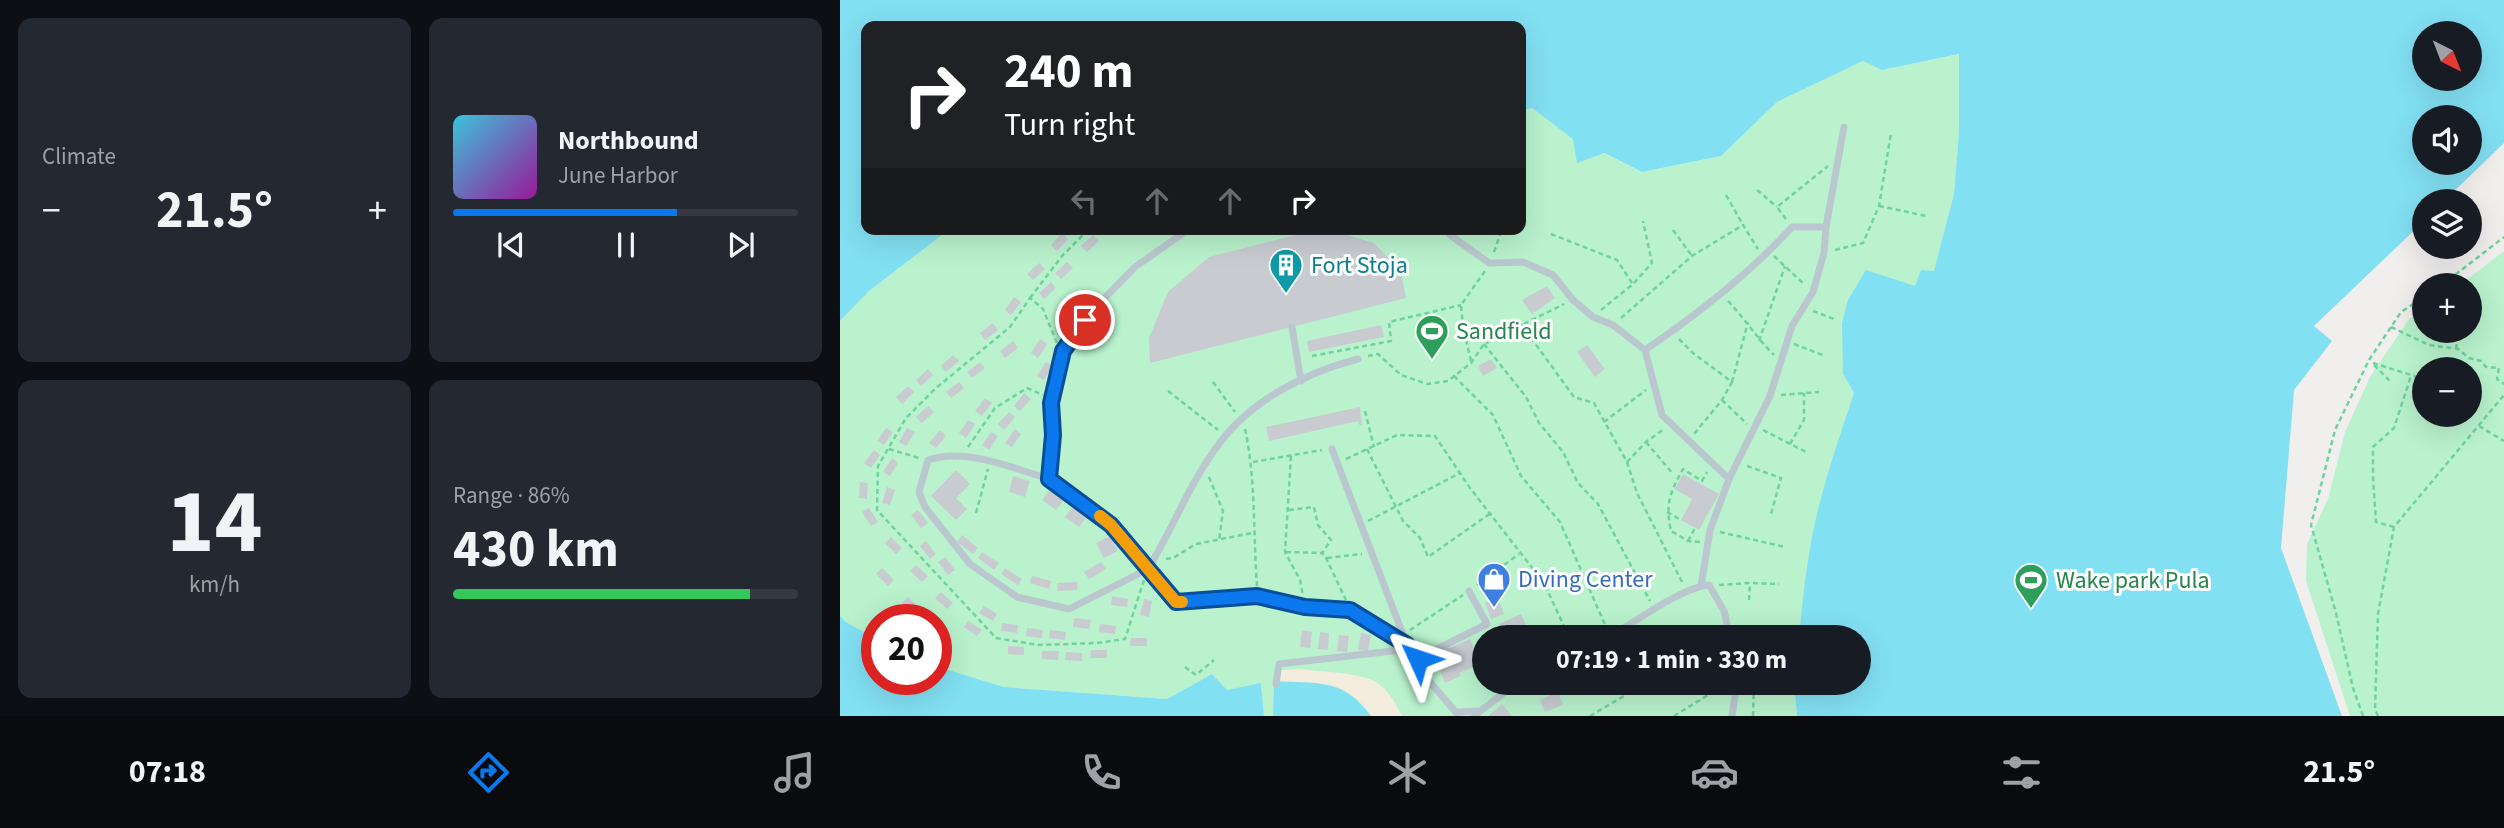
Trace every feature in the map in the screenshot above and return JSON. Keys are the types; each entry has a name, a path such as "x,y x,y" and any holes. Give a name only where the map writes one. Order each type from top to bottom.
{"lane":[{"path":"1727,625 1724,611 1705,585 1710,530 1729,479 1770,396 1792,326 1813,292 1824,253 1843,127"},
{"path":"1645,350 1721,293 1766,255 1792,227 1826,227"},
{"path":"1049,479 1053,435 1052,399 1063,351 1094,309 1135,267 1180,235"},
{"path":"1450,235 1489,264 1523,262 1553,275 1573,300 1593,317 1613,325 1645,350 1662,415 1729,479"},
{"path":"1292,327 1301,381"},
{"path":"1358,359 1329,367 1258,403 1216,446 1150,565 1069,609 1017,597 970,564 925,507 919,492 928,460 940,456 964,456 1049,479 1111,525 1150,565 1176,602 1257,596 1305,607 1350,610 1409,647"},
{"path":"1332,449 1409,647 1430,682 1458,714 1477,713 1501,695"},
{"path":"1630,625 1687,592 1705,585"},
{"path":"1418,659 1488,624 1469,591"},
{"path":"1276,684 1279,664 1409,647"},
{"path":"1732,716 1735,695"}],"path":[{"path":"1824,253 1863,243 1879,206 1891,132"},
{"path":"1777,207 1838,157"},
{"path":"1757,190 1777,207 1792,227"},
{"path":"1726,195 1742,225 1766,255 1784,266 1813,292"},
{"path":"1879,206 1926,216"},
{"path":"1593,317 1633,284 1652,263 1643,221"},
{"path":"1613,325 1692,256 1742,225"},
{"path":"1673,230 1692,256"},
{"path":"1551,234 1617,260 1633,284"},
{"path":"1082,235 1062,256 1010,327 936,388 906,418 878,466 877,510 996,638 1038,645 1125,639 1150,565 1172,558 1196,544 1253,532"},
{"path":"1471,363 1461,305 1489,264 1501,235"},
{"path":"2458,273 2504,237"},
{"path":"1759,341 1784,266"},
{"path":"1721,293 1748,322 1759,341 1782,362"},
{"path":"1030,298 1043,309 1054,340 1063,351"},
{"path":"1358,359 1378,354 1401,375 1427,383 1448,381 1471,363 1484,344 1573,300"},
{"path":"1312,356 1391,341 1389,322 1461,305"},
{"path":"2363,716 2353,688 2336,613 2311,525 2335,430 2369,360 2401,312 2412,305"},
{"path":"1803,308 1834,319"},
{"path":"1689,440 1722,400 1732,382 1748,322"},
{"path":"1521,324 1574,397 1594,403 1627,462 1637,493 1687,592"},
{"path":"2391,327 2429,345 2456,349 2469,358 2482,361 2486,367 2499,368 2497,379 2504,384"},
{"path":"1671,332 1693,353 1732,382"},
{"path":"1788,341 1825,356"},
{"path":"2456,349 2457,343"},
{"path":"1484,344 1527,397 1539,423 1563,452 1578,483 1598,504 1655,610"},
{"path":"2369,360 2391,382 2394,370"},
{"path":"2373,363 2411,376 2394,428 2373,447 2376,523 2394,527"},
{"path":"1454,376 1493,415 1521,476 1560,523 1605,625"},
{"path":"1213,382 1242,420 1252,463 1257,596"},
{"path":"1604,422 1653,385"},
{"path":"964,456 995,408 1027,388 1052,399"},
{"path":"1168,391 1227,436"},
{"path":"1770,396 1819,392"},
{"path":"1790,444 1804,420 1804,393"},
{"path":"2482,422 2504,395"},
{"path":"1722,400 1753,427 1805,452"},
{"path":"1365,411 1374,447"},
{"path":"1627,462 1646,442 1671,423"},
{"path":"2378,716 2375,709 2378,614 2394,527 2478,427"},
{"path":"2481,427 2504,441"},
{"path":"1338,463 1397,435 1435,436 1544,583 1563,625"},
{"path":"1646,442 1673,474"},
{"path":"889,449 928,460"},
{"path":"1252,463 1332,449"},
{"path":"1367,449 1403,521 1420,538 1428,557 1491,513"},
{"path":"1291,456 1285,552 1300,580 1305,607"},
{"path":"976,513 990,463"},
{"path":"1707,543 1688,541 1671,531 1667,512 1671,491 1684,469 1701,482 1713,463"},
{"path":"1737,463 1781,478 1771,514"},
{"path":"1205,466 1223,510 1219,540"},
{"path":"1362,524 1460,473"},
{"path":"1288,510 1314,507 1318,525 1331,540 1322,553"},
{"path":"1667,512 1681,520"},
{"path":"1688,541 1695,528"},
{"path":"1710,530 1784,546"},
{"path":"1285,552 1322,553 1350,610"},
{"path":"1326,558 1373,553"},
{"path":"1749,583 1749,600"},
{"path":"1705,585 1779,584"},
{"path":"1185,667 1196,675 1214,660"},
{"path":"1590,716 1626,695"},
{"path":"1674,716 1708,695"},
{"path":"1753,716 1754,695"}],"green space":[{"path":"1959,54 1959,132 1954,194 1934,272 1916,286 1843,374 1854,393 1820,514 1801,625 1472,625 1472,695 1795,695 1797,716 1371,716 1360,700 1274,681 1273,716 1264,716 1261,684 1226,690 1212,674 1167,699 1004,687 952,671 952,604 861,604 861,630 840,616 840,321 869,291 942,235 1526,235 1526,110 1532,108 1574,139 1642,172 1721,156 1777,102 1863,61 1882,70"},
{"path":"2504,251 2504,716 2350,716 2306,581 2307,544 2328,499 2345,432 2370,377 2412,317 2412,343 2482,343 2482,273 2476,273"}],"sand":[{"path":"1299,669 1349,674 1376,682 1388,693 1402,716 1371,716 1360,700 1274,681 1276,671"}],"water":[{"path":"840,0 2504,0 2504,143 2482,164 2482,105 2412,105 2412,175 2471,175 2456,189 2412,189 2412,232 2314,326 2332,341 2294,390 2281,548 2342,716 1797,716 1795,695 1871,695 1871,625 1800,625 1808,562 1816,518 1854,393 1843,374 1842,323 1848,300 1866,270 1915,286 1921,270 1934,271 1954,194 1959,132 1959,54 1882,70 1863,61 1777,102 1721,156 1642,172 1604,153 1577,163 1573,139 1532,108 1526,110 1526,21 861,21 861,235 942,235 869,291 840,321"},
{"path":"840,616 861,630 861,695 952,695 952,671 1004,687 1167,699 1212,674 1227,690 1261,683 1264,716 840,716"},
{"path":"1274,681 1328,685 1350,694 1371,716 1273,716"}],"building":[{"path":"1060,235 1068,239 1057,251 1051,245"},
{"path":"1093,235 1099,241 1087,252 1081,246"},
{"name":"Fort Stoja","path":"1295,235 1347,235 1374,243 1401,271 1406,298 1150,363 1149,338 1168,292 1209,257"},
{"path":"1067,262 1073,268 1061,279 1055,273"},
{"path":"1039,263 1045,269 1033,280 1027,274"},
{"path":"1051,282 1056,288 1044,299 1039,293"},
{"path":"1547,286 1555,298 1532,314 1522,300"},
{"path":"1014,297 1021,302 1011,315 1005,310"},
{"path":"993,323 998,330 985,340 980,333"},
{"path":"1381,325 1384,337 1309,352 1307,341"},
{"path":"1040,339 1047,344 1038,358 1031,353"},
{"path":"1013,341 1018,348 1005,358 1000,351"},
{"path":"1587,345 1605,369 1595,377 1577,352"},
{"path":"953,355 959,361 946,372 941,366"},
{"path":"1491,359 1497,368 1483,376 1478,366"},
{"path":"980,362 985,368 972,378 967,372"},
{"path":"1046,362 1053,366 1044,380 1037,376"},
{"path":"928,369 933,375 921,386 916,380"},
{"path":"959,382 964,388 951,398 946,392"},
{"path":"908,386 914,392 902,404 896,397"},
{"path":"1024,393 1031,399 1020,411 1014,406"},
{"path":"985,398 992,403 982,416 975,411"},
{"path":"928,406 934,412 922,423 916,417"},
{"path":"1360,407 1360,426 1358,421 1269,441 1266,427"},
{"path":"1009,412 1015,417 1004,430 998,424"},
{"path":"968,420 975,424 966,438 959,433"},
{"path":"886,428 893,432 884,445 877,441"},
{"path":"907,428 915,432 906,446 899,442"},
{"path":"1015,429 1021,434 1012,447 1005,443"},
{"path":"940,430 946,436 936,448 929,443"},
{"path":"991,432 998,436 989,450 982,445"},
{"path":"874,450 880,455 871,468 864,463"},
{"path":"892,458 898,463 890,476 883,472"},
{"path":"956,470 970,484 956,498 967,509 956,520 931,496"},
{"path":"1683,474 1719,494 1699,530 1681,520 1692,499 1675,489"},
{"path":"1013,476 1030,481 1025,497 1009,492"},
{"path":"860,482 868,483 867,499 859,498"},
{"path":"887,487 895,490 890,505 882,503"},
{"path":"1052,487 1066,497 1056,510 1042,500"},
{"path":"1075,504 1089,514 1079,527 1065,517"},
{"path":"869,508 878,522 871,526 862,512"},
{"path":"918,510 928,523 921,528 911,515"},
{"path":"962,535 978,548 973,554 957,542"},
{"path":"1110,536 1118,551 1104,558 1096,543"},
{"path":"891,537 902,548 896,554 885,543"},
{"path":"926,541 936,554 930,559 920,546"},
{"path":"982,552 999,563 994,570 978,558"},
{"path":"945,557 955,570 948,575 938,562"},
{"path":"1101,562 1106,569 1089,579 1084,572"},
{"path":"916,565 928,576 922,582 910,571"},
{"path":"882,568 894,580 888,586 876,574"},
{"path":"1005,568 1022,579 1018,585 1001,574"},
{"path":"1032,576 1051,581 1049,589 1030,583"},
{"path":"1077,582 1078,590 1058,591 1057,583"},
{"path":"941,592 953,603 942,604 935,598"},
{"path":"1112,596 1128,599 1127,607 1111,605"},
{"path":"908,597 915,604 903,604"},
{"path":"1498,598 1504,614 1491,619 1485,603"},
{"path":"1144,599 1152,601 1149,617 1140,615"},
{"path":"984,606 997,614 993,621 979,613"},
{"path":"1521,614 1526,625 1499,625"},
{"path":"1074,618 1091,620 1089,629 1073,627"},
{"path":"968,621 982,630 977,636 964,627"},
{"path":"1002,623 1018,625 1017,633 1001,631"},
{"path":"1100,624 1116,626 1115,634 1099,632"},
{"path":"1027,628 1043,630 1042,638 1026,636"},
{"path":"1050,630 1066,632 1065,640 1049,638"},
{"path":"1302,630 1312,632 1310,648 1300,647"},
{"path":"1320,632 1329,633 1328,650 1318,649"},
{"path":"1361,633 1371,635 1368,651 1358,650"},
{"path":"1339,635 1349,636 1347,652 1337,651"},
{"path":"1131,638 1147,638 1147,646 1130,646"},
{"path":"1470,639 1472,667 1445,683 1434,655"},
{"path":"1008,646 1024,647 1024,655 1008,654"},
{"path":"1091,650 1107,650 1107,658 1090,658"},
{"path":"1042,651 1059,651 1058,660 1042,659"},
{"path":"1066,652 1082,653 1082,661 1065,660"},
{"path":"1559,695 1563,705 1545,712 1540,700"},
{"path":"1502,704 1512,716 1488,716"}],"slow traffic":[{"path":"1100,516 1111,525 1176,602 1182,602"}],"place":[{"name":"Fort Stoja","path":"1286,295"},
{"name":"Sandfield","path":"1432,361"},
{"name":"Diving Center","path":"1494,609"},
{"name":"Wake park Pula","path":"2031,610"}],"route":[{"path":"1085,320 1063,351 1051,403 1053,435 1049,479 1111,525 1176,602 1257,596 1305,607 1350,610 1407,645 1418,659"}]}
